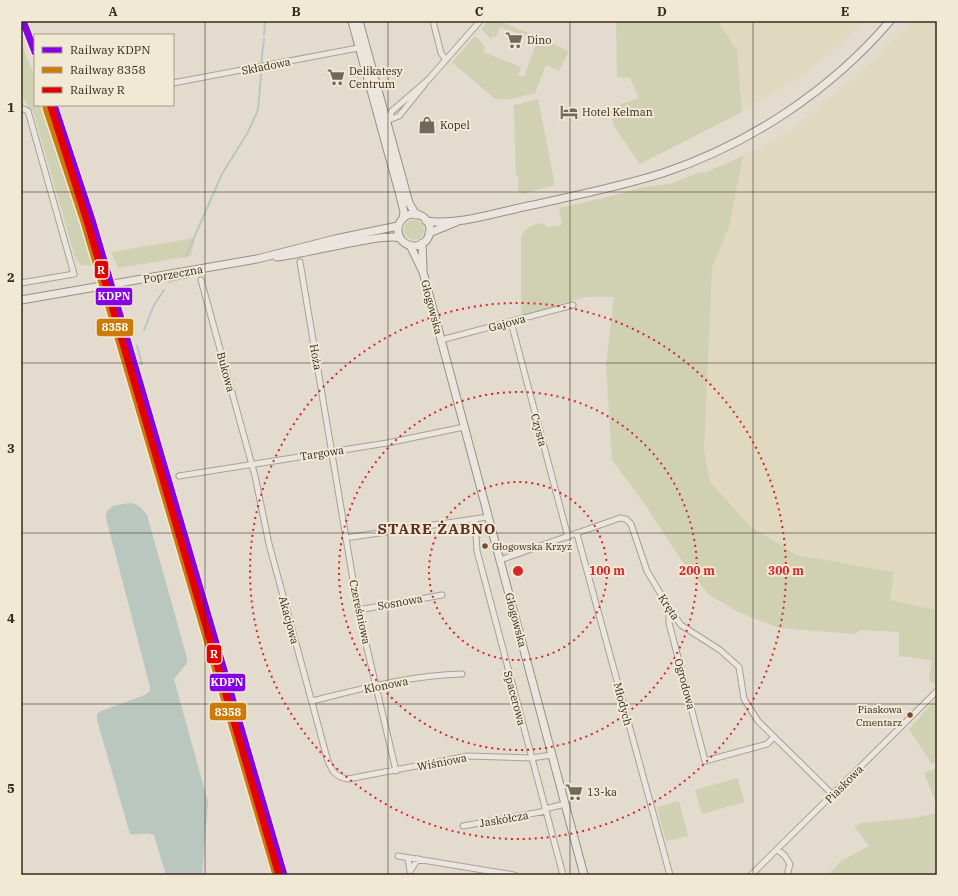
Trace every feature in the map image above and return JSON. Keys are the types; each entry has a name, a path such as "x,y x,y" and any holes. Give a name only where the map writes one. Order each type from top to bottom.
{"main road":[{"path":"352,21 358,48 402,205 403,218 398,226 400,238 410,246 422,243 429,233 460,220"},
{"path":"359,21 388,121 409,204 416,215 426,221 460,220 598,191 664,172 712,153 760,129 808,97 860,53 890,21"},
{"path":"403,218 416,215"},
{"path":"426,221 429,233"},
{"name":"Poprzeczna","path":"21,300 257,259 335,239 398,226"},
{"name":"Poprzeczna","path":"257,259 286,256 395,237 400,238"},
{"name":"Głogowska","path":"422,243 423,272"},
{"name":"Głogowska","path":"410,246 414,250 423,272 584,875"}],"street":[{"path":"433,21 441,52 446,60"},
{"path":"380,123 399,116 428,80 480,21"},
{"path":"365,39 358,48 371,61"},
{"name":"Składowa","path":"174,83 358,48"},
{"path":"388,121 394,109 428,80"},
{"path":"383,105 394,109"},
{"path":"21,283 74,274 28,111 24,109"},
{"name":"Hoża","path":"300,262 332,452"},
{"name":"Bukowa","path":"201,280 252,464"},
{"name":"Gajowa","path":"441,340 573,305"},
{"name":"Czysta","path":"511,322 568,537"},
{"name":"Targowa","path":"179,476 332,452 464,427"},
{"name":"Czereśniowa","path":"332,452 358,610 396,771"},
{"name":"Akacjowa","path":"252,464 269,544 327,758 334,773"},
{"path":"345,538 488,517"},
{"name":"Kręta","path":"500,560 620,518 626,519 631,524 647,571 681,625 720,650 739,667 744,699 758,721 833,795"},
{"name":"Spacerowa","path":"475,520 477,551 563,875"},
{"name":"Młodych","path":"577,534 670,875"},
{"name":"Sosnowa","path":"358,610 442,595"},
{"name":"Ogrodowa","path":"669,608 669,623 705,761 767,744 774,737"},
{"name":"Klonowa","path":"312,701 376,686 442,675 462,674"},
{"name":"Piaskowa","path":"751,875 937,691"},
{"name":"Wiśniowa","path":"334,773 341,778 348,779 468,756 531,758 552,755"},
{"name":"Jaskółcza","path":"463,826 545,810 565,804"},
{"path":"777,849 785,856 790,864 787,875"},
{"path":"398,856 514,875"},
{"path":"408,858 411,873"},
{"path":"411,873 418,859"}],"shaded area":[{"path":"718,21 864,21 834,50 797,79 742,112 737,50"},
{"path":"911,21 937,21 937,610 890,600 894,572 796,555 749,525 710,482 704,450 712,268 729,227 743,156 790,131 873,61"},
{"path":"129,503 139,506 147,515 187,658 187,663 174,679 208,802 202,875 166,875 154,835 148,833 130,834 97,720 97,714 101,711 145,695 150,691 106,518 107,511 113,506"}],"green space":[{"path":"488,21 500,21 569,51 559,71 546,65 535,93 511,99 495,99 452,62 474,37 477,37 485,47 483,52 521,67 518,75 524,77 537,41 500,27 496,37 493,36 491,39 481,29"},
{"path":"616,21 718,21 737,50 742,112 640,164 614,126 610,112 621,104 639,98 630,78 617,77"},
{"path":"21,43 34,75 34,106 45,106 98,266 81,265 75,257 33,111 27,105 21,89"},
{"path":"538,99 555,185 522,194 518,191 518,176 516,176 514,105"},
{"path":"743,156 729,227 712,268 704,450 710,482 749,525 796,555 894,572 890,600 937,610 937,686 929,680 932,660 899,656 899,632 861,630 854,634 779,628 738,612 708,594 680,558 644,503 612,460 606,365 614,297 586,297 521,316 521,237 527,229 543,223 548,227 562,225 559,208 644,187 670,184 700,172 704,173"},
{"path":"414,220 421,223 424,230 421,237 414,240 407,237 404,230 407,223"},
{"path":"195,238 191,256 118,268 111,252"},
{"path":"937,698 937,762 932,764 909,729"},
{"path":"937,768 937,805 924,773"},
{"path":"738,778 744,802 702,814 695,790"},
{"path":"679,801 688,836 666,841 657,807"},
{"path":"937,813 937,875 828,875 841,861 869,846 854,826 862,823 915,818"}],"waterway":[{"path":"264,35 265,21"},
{"path":"261,64 264,39"},
{"path":"186,256 222,174 248,132 258,110 261,74"},
{"path":"169,282 189,277"},
{"path":"144,330 154,305 164,290"},
{"path":"137,346 142,364 140,364"}],"rail line":[{"name":"KDPN","path":"23,21 34,49"},
{"name":"KDPN","path":"54,106 92,220 284,875"},
{"name":"R","path":"51,107 87,221 279,875"},
{"name":"8358","path":"46,108 84,222 276,875"}],"place":[{"name":"Dino","path":"514,40"},
{"name":"Delikatesy Centrum","path":"336,77"},
{"name":"Hotel Kelman","path":"569,112"},
{"name":"Kopel","path":"427,125"},
{"name":"Głogowska Krzyż","path":"485,546"},
{"name":"Piaskowa Cmentarz","path":"910,715"},
{"name":"13-ka","path":"574,792"}],"district":[{"name":"STARE ŻABNO","path":"437,528"}]}
